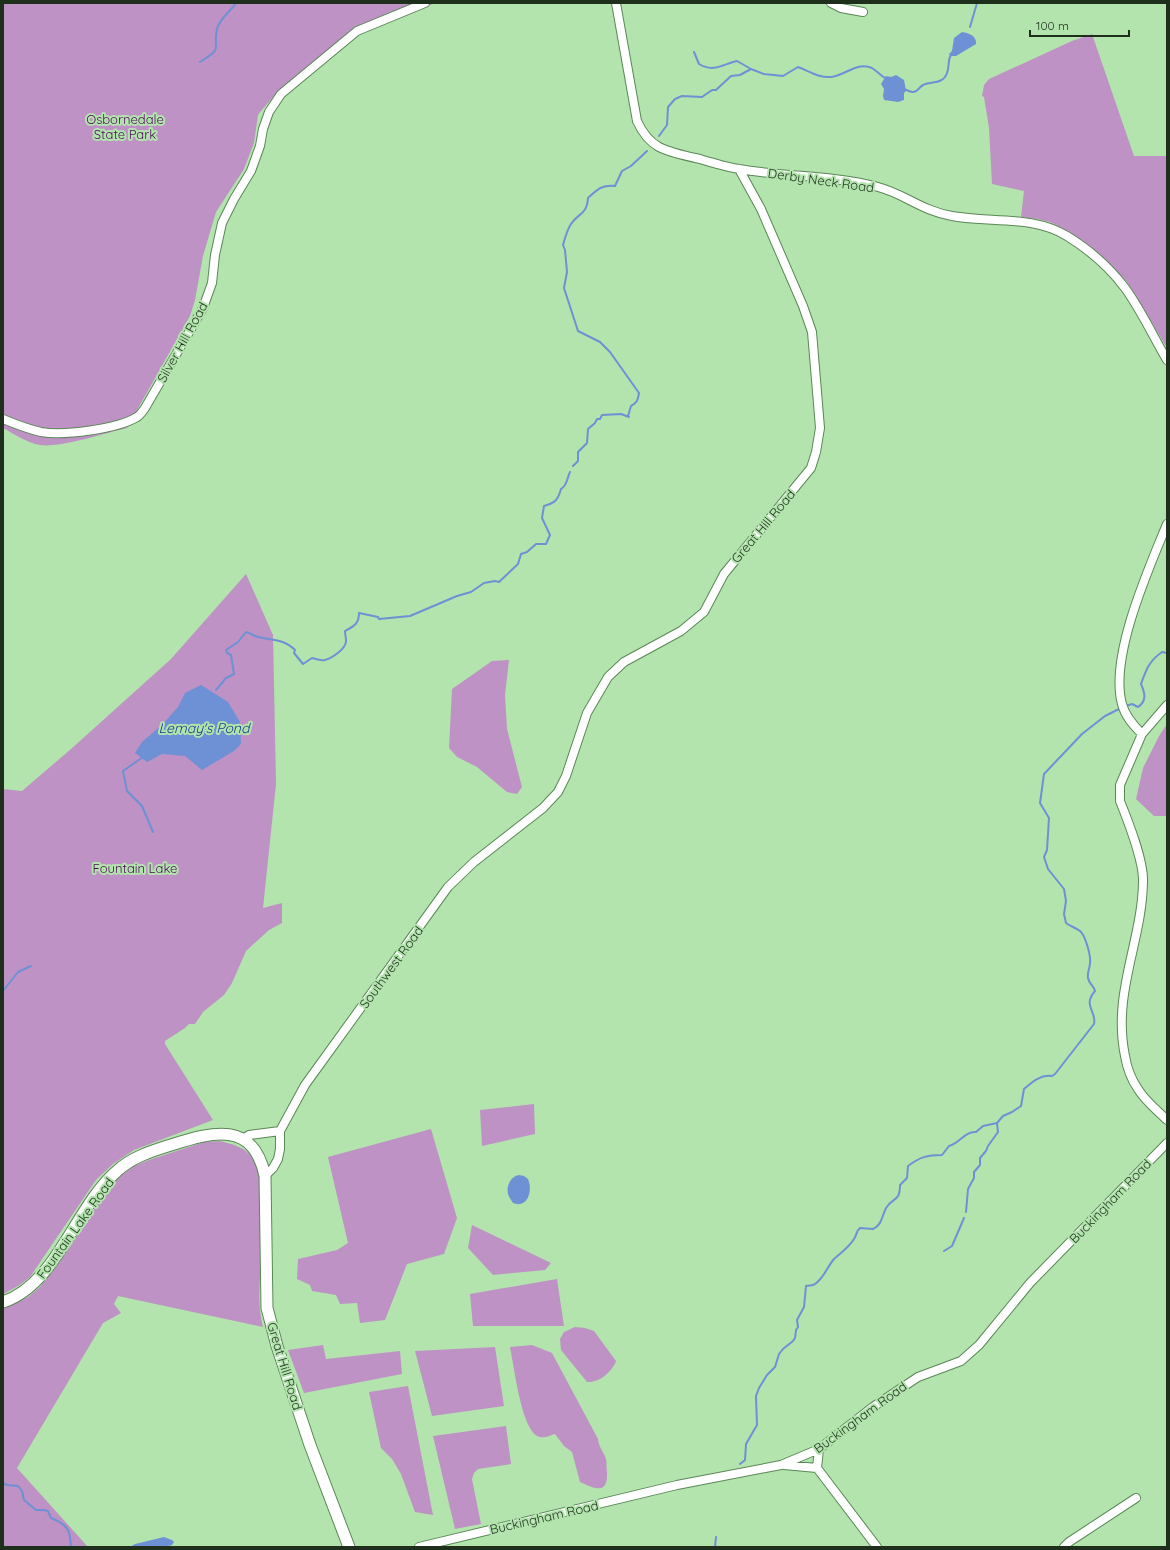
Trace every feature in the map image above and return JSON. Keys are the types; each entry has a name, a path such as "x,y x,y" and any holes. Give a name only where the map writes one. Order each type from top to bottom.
{"main road":[{"name":"Fountain Lake Road","path":"3,1302 24,1292 36,1281 52,1261 99,1190 125,1165 141,1156 209,1135 227,1134 242,1139 250,1144 262,1162 265,1176"},
{"name":"Great Hill Road","path":"265,1176 267,1308 277,1346 310,1445 349,1547"}],"street":[{"name":"Silver Hill Road","path":"3,419 31,429 55,434 92,431 122,423 137,417 145,408 203,308 212,283 215,256 222,223 234,199 251,171 260,146 263,129 269,112 281,94 357,31 425,3"},
{"name":"Derby Neck Road","path":"616,3 632,100 637,121 643,134 651,142 663,149 738,169 869,185 894,192 921,207 940,214 962,218 1032,223 1055,230 1079,244 1118,280 1132,299 1167,360"},
{"path":"831,3 841,8 863,12"},
{"name":"Great Hill Road","path":"525,822 543,808 558,792 566,776 587,713 597,693 608,677 624,662 685,628 704,612 724,574 811,468 816,452 820,428 812,332 803,306 761,209 738,169"},
{"path":"1142,734 1130,723 1122,704 1120,672 1131,620 1139,595 1167,524"},
{"path":"1167,705 1142,734 1123,776 1119,793 1120,801 1141,863 1143,882 1139,915 1124,991 1122,1009 1122,1034 1126,1062 1134,1083 1139,1091 1167,1120"},
{"name":"Southwest Road","path":"265,1176 273,1168 278,1159 280,1149 280,1131 305,1085 448,887 474,862 525,822"},
{"path":"242,1139 249,1135 280,1131"},
{"name":"Buckingham Road","path":"418,1547 677,1485 781,1465 819,1449 873,1407 918,1376 961,1361 980,1345 1030,1283 1167,1143"},
{"path":"819,1449 817,1468 877,1547"},
{"path":"781,1465 817,1468"},
{"path":"1064,1547 1069,1542 1136,1498"}],"green space":[{"name":"Osbornedale State Park","path":"3,3 436,3 398,16 349,38 275,95 261,111 258,115 254,143 244,169 216,212 203,256 195,300 190,316 127,428 83,440 59,444 35,444 3,428"},
{"path":"1092,34 1134,156 1167,156 1167,348 1127,282 1111,266 1068,231 1050,222 1021,217 1024,191 992,184 989,128 984,97 982,96 984,85 989,79 1072,41"},
{"name":"Fountain Lake","path":"246,574 273,635 276,784 263,908 282,903 282,923 269,930 246,951 232,983 224,995 203,1012 195,1024 189,1024 165,1041 165,1044 213,1120 134,1150 113,1164 96,1180 30,1277 18,1286 3,1294 3,789 22,791 71,749 171,659"},
{"path":"509,660 505,695 507,729 522,787 517,794 507,792 477,767 457,757 449,748 452,689 492,661"},
{"path":"1167,724 1167,816 1154,816 1136,799 1143,768 1159,736"},
{"path":"534,1104 535,1134 482,1146 480,1110"},
{"path":"431,1129 457,1218 444,1254 407,1264 385,1320 360,1323 357,1303 340,1304 336,1295 312,1291 310,1285 297,1279 298,1259 337,1250 348,1243 328,1157"},
{"path":"220,1141 229,1143 247,1152 253,1159 258,1170 261,1189 261,1260 259,1301 263,1327 118,1296 114,1304 121,1313 103,1323 17,1468 88,1547 3,1547 3,1309 28,1297 40,1287 70,1247 106,1190 116,1179 134,1166 149,1160 204,1142"},
{"path":"472,1225 551,1263 545,1270 493,1275 468,1248"},
{"path":"557,1279 564,1326 473,1326 470,1294"},
{"path":"575,1327 594,1331 616,1361 608,1373 596,1381 587,1382 561,1350 560,1339 564,1332"},
{"path":"323,1345 326,1359 400,1351 402,1374 304,1393 288,1350"},
{"path":"532,1345 552,1353 598,1439 606,1461 607,1479 603,1487 595,1488 580,1482 572,1452 564,1446 555,1434 539,1437 531,1430 522,1409 510,1347"},
{"path":"495,1347 504,1406 432,1416 415,1351"},
{"path":"408,1386 433,1515 415,1512 401,1474 392,1459 381,1448 369,1392"},
{"path":"506,1426 511,1464 478,1469 474,1473 472,1479 481,1524 455,1529 433,1436"}],"water":[{"path":"962,32 970,34 974,37 976,44 956,56 950,56 949,54 952,51 954,38"},
{"path":"896,75 904,80 906,91 904,93 904,100 898,102 884,100 884,89 881,84 886,76 891,77"},
{"name":"Lemay's Pond","path":"201,685 228,702 240,722 241,744 234,751 202,770 185,756 162,754 147,762 135,753 142,742 163,724 178,707 185,693"},
{"path":"519,1175 528,1179 530,1188 526,1201 518,1204 513,1203 509,1196 508,1185 511,1179"},
{"path":"164,1537 174,1542 172,1545 165,1547 130,1547 135,1544"}],"waterway":[{"path":"200,62 215,51 218,25 236,3"},
{"path":"970,27 977,3"},
{"path":"694,52 699,64 704,67 714,68 737,61 751,69"},
{"path":"904,89 915,92 923,85 943,79 947,73 951,55"},
{"path":"659,136 667,125 668,107 675,99 682,96 702,97 712,90 716,90 731,76 740,75 751,69 764,74 783,76 798,67 818,75 831,77 862,66 867,66 885,78"},
{"path":"573,466 578,461 578,452 587,443 588,429 597,419 600,419 602,415 621,414 629,417 631,406 637,401 639,393 610,352 600,342 578,331 564,288 567,272 565,250 563,245 570,226 586,208 588,198 600,188 615,186 622,171 631,166 647,151"},
{"path":"216,690 226,678 234,674 231,655 227,653 226,650 238,642 246,632 258,637 278,640 291,646 295,650 294,653 303,664 312,658 325,660 335,655 344,647 346,641 345,631 355,624 358,620 359,613 378,617 379,619 410,616 457,596 471,592 484,583 495,581 499,582 518,564 521,554 527,552 536,544 546,544 550,535 542,518 544,506 551,504 559,496 561,489 566,484 570,472"},
{"path":"1126,706 1132,704 1138,707 1141,705 1144,699 1141,684 1146,670 1158,655 1162,652 1167,653"},
{"path":"740,1464 745,1460 746,1444 757,1425 756,1396 767,1375 775,1367 779,1354 795,1338 798,1327 797,1320 804,1307 806,1286 814,1285 821,1279 834,1259 852,1242 860,1228 873,1229 878,1225 886,1208 899,1194 900,1185 907,1178 908,1166 916,1160 924,1157 942,1155 949,1146 956,1143 965,1135 976,1132 983,1126 997,1123 1003,1116 1021,1106 1024,1089 1040,1077 1052,1076 1055,1074 1094,1024 1094,1015 1090,1001 1091,996 1095,991 1088,978 1090,963 1089,950 1082,933 1066,923 1064,914 1066,901 1064,889 1048,869 1044,857 1047,850 1049,818 1040,803 1044,774 1082,734 1105,716 1119,709"},
{"path":"143,757 123,771 127,791 142,806 153,832"},
{"path":"3,991 18,972 31,966"},
{"path":"966,1212 968,1189 974,1178 974,1172 980,1165 980,1158 998,1132 997,1123"},
{"path":"944,1251 952,1246 964,1218"},
{"path":"3,1483 18,1486 22,1491 24,1500 36,1510 48,1511 51,1518 65,1526 69,1532 71,1547"},
{"path":"715,1547 716,1537"}]}
